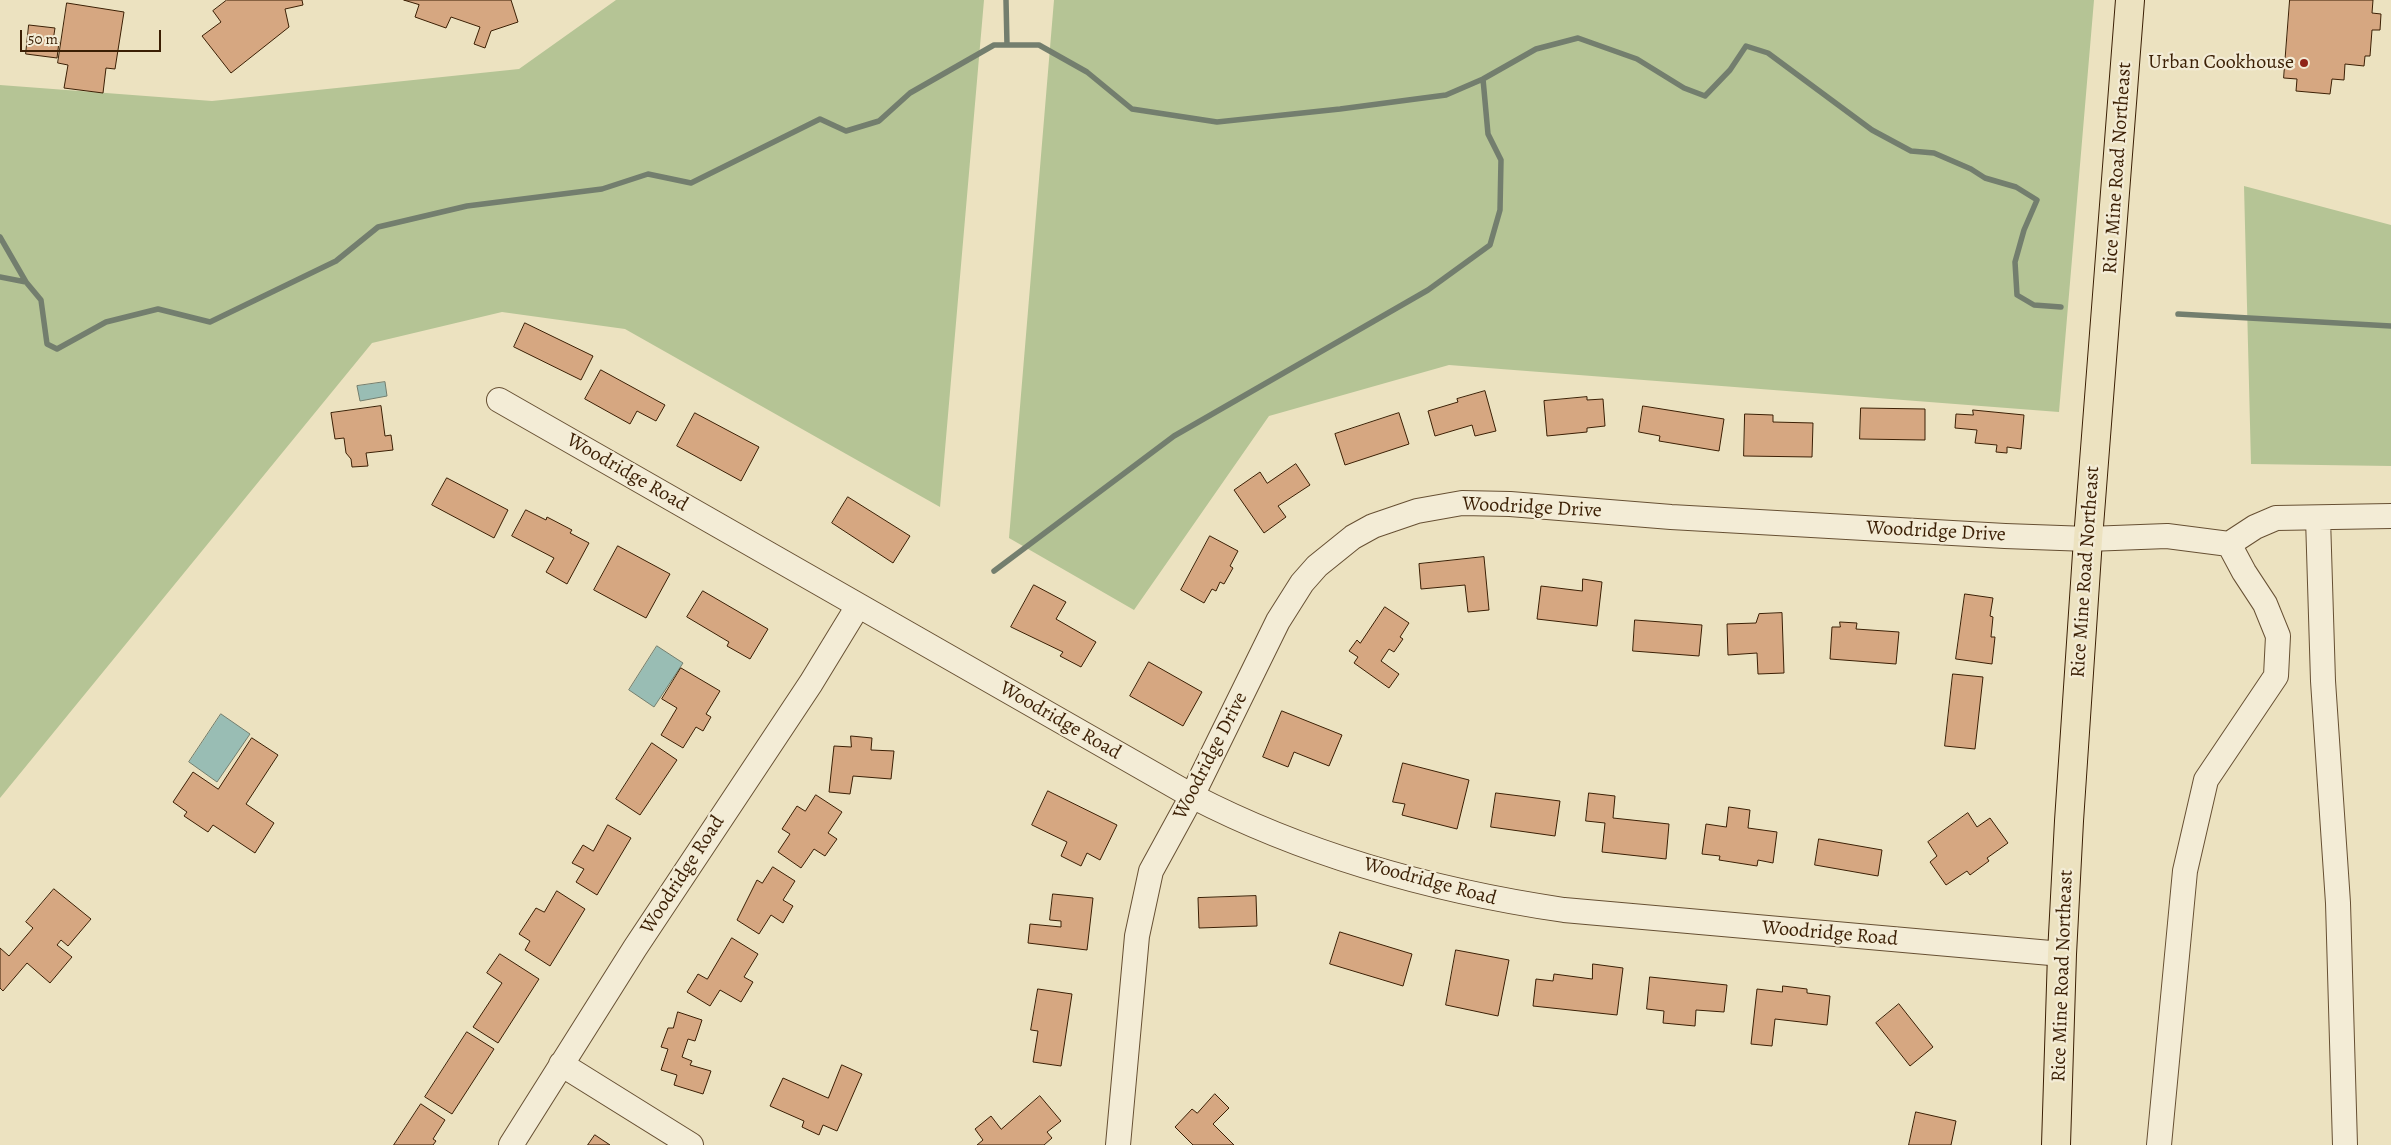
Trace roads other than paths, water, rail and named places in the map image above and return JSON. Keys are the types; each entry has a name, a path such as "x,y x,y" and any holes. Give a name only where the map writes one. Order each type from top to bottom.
{"main road":[{"name":"Rice Mine Road Northeast","path":"2056,1145 2062,954 2088,540 2130,0"}],"street":[{"name":"Woodridge Road","path":"498,400 1192,796 1241,820 1304,845 1431,885 1496,900 1603,914 2062,954"},
{"name":"Woodridge Drive","path":"1118,1145 1137,936 1151,871 1192,796 1278,621 1302,583 1323,560 1353,537 1373,526 1417,511 1462,503 1510,504 1671,517 2088,540 2167,536 2229,544"},
{"path":"2159,1145 2185,871 2206,780 2276,676 2278,636 2265,604 2244,572 2229,544 2255,527 2276,518 2391,516"},
{"path":"2318,518 2323,681 2338,903 2345,1145"},
{"name":"Woodridge Road","path":"511,1145 561,1064 747,777 811,683 858,606"},
{"path":"561,1064 690,1145"}],"water":[{"path":"385,382 387,396 360,401 357,386"},
{"path":"657,646 683,663 654,707 629,690"},
{"path":"221,714 250,734 217,782 189,762"}],"waterway":[{"path":"1006,0 1007,45"},
{"path":"0,277 26,282 41,300 47,344 57,349 106,322 158,309 210,322 336,261 378,227 467,206 602,189 648,174 691,183 820,119 846,131 879,121 910,93 994,45 1039,45 1087,72 1132,109 1217,122 1446,95 1483,79 1536,49 1578,38 1637,59 1684,88 1705,96 1730,70 1746,46 1768,53 1872,130 1911,151 1934,153 1971,169 1985,178 2016,187 2037,200 2024,230 2015,262 2017,295 2034,305 2061,307"},
{"path":"994,571 1174,436 1428,290 1490,245 1500,210 1501,160 1488,134 1483,79"},
{"path":"0,237 26,282"},
{"path":"2178,314 2391,326"}],"place":[{"name":"Urban Cookhouse","path":"2304,63"}]}
